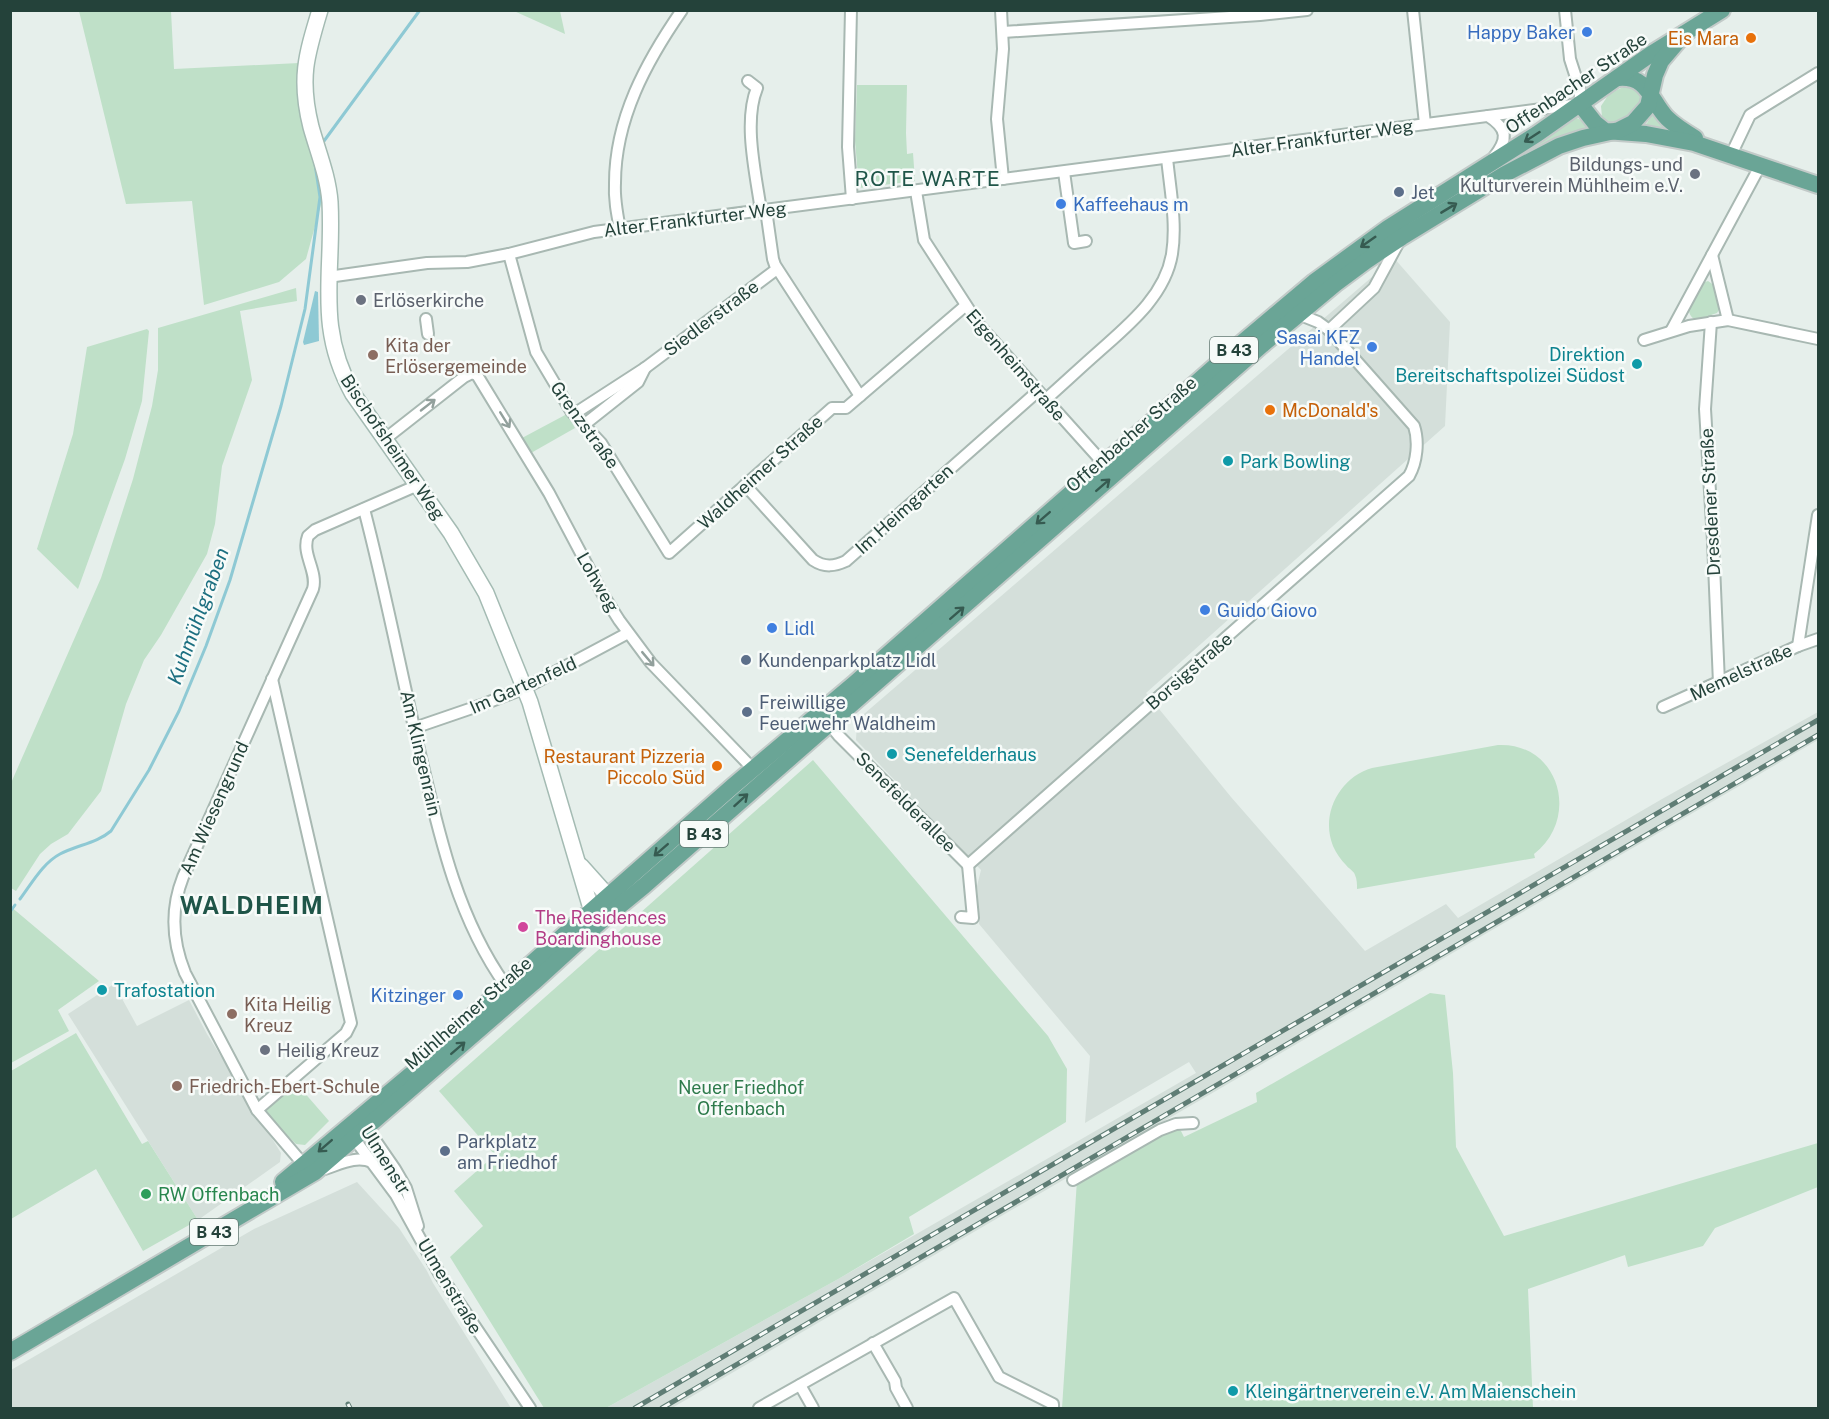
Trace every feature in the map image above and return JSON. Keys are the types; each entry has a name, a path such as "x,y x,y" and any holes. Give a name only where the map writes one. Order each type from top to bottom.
{"main road":[{"name":"Offenbacher Straße","path":"825,719 1228,355 1314,282 1381,232 1581,104 1722,10"},
{"name":"Offenbacher Straße","path":"801,739 1342,278 1402,237 1505,174 1550,150 1583,138 1613,132 1638,119 1648,106 1655,75 1661,62 1684,34"},
{"path":"1618,78 1629,78 1640,82 1668,119 1681,130 1708,146"},
{"path":"1581,104 1601,128 1613,132 1669,137 1708,146 1818,185"},
{"name":"Mühlheimer Straße","path":"10,1352 255,1207 310,1169 614,902 733,786 801,739"},
{"name":"Mühlheimer Straße","path":"614,902 634,894 801,739"},
{"name":"Mühlheimer Straße","path":"357,1128 436,1049 507,986 596,917"}],"street":[{"name":"Bischofsheimer Weg","path":"320,10 307,54 305,87 309,115 330,200 328,277 330,328 341,371 353,394 467,558 486,593 525,688 596,917"},
{"path":"620,229 615,182 616,156 622,129 641,76 655,50 682,10"},
{"path":"851,10 848,147 852,199"},
{"path":"1001,10 1002,62 997,119 1003,179"},
{"path":"1003,32 1307,10"},
{"path":"1413,10 1425,124"},
{"path":"1565,10 1569,50 1580,90 1581,104"},
{"path":"1731,155 1750,115 1818,73"},
{"path":"748,81 757,88 752,106 751,127 772,260 860,396"},
{"name":"Alter Frankfurter Weg","path":"328,277 427,263 462,263 509,254 582,235 620,229 1581,104"},
{"path":"1487,165 1502,147 1504,137 1501,125 1488,116"},
{"name":"Im Heimgarten","path":"745,485 813,560 823,565 837,565 846,561 1133,320 1150,301 1170,261 1173,241 1173,216 1167,158"},
{"path":"1671,331 1760,166"},
{"path":"1064,172 1074,243 1086,241"},
{"name":"Eigenheimstraße","path":"916,191 924,240 965,306 1041,396 1105,465"},
{"path":"1329,330 1374,288 1402,237"},
{"name":"Grenzstraße","path":"509,254 536,352 574,414 601,443 669,553"},
{"path":"1712,255 1728,320"},
{"name":"Siedlerstraße","path":"574,414 645,368 777,269"},
{"name":"Waldheimer Straße","path":"669,553 832,408 846,408 965,306"},
{"name":"Borsigstraße","path":"968,865 1409,476 1417,438 1414,426 1329,330 1318,322 1298,314"},
{"path":"426,319 428,334"},
{"path":"1644,340 1671,331 1728,320 1818,339"},
{"name":"Dresdener Straße","path":"1711,322 1705,409 1719,683"},
{"name":"Siedlerstraße","path":"585,424 638,382 645,368"},
{"name":"Lohweg","path":"385,439 464,377 472,373 477,375 549,493 602,593 628,633 651,663 754,770"},
{"path":"364,509 418,485"},
{"name":"Am Wiesengrund","path":"310,1169 257,1110 185,973 175,943 173,914 176,896 183,877 314,585 315,578 306,548 308,536 315,530 364,509"},
{"name":"Am Klingenrain","path":"364,509 381,574 437,824 462,903 476,935 507,986"},
{"path":"1798,646 1818,515"},
{"name":"Im Gartenfeld","path":"414,728 525,688 628,633"},
{"name":"Memelstraße","path":"1663,707 1818,639"},
{"path":"257,1110 346,1033 351,1023 272,679"},
{"name":"Senefelderallee","path":"825,719 839,736 968,865"},
{"name":"Bischofsheimer Weg","path":"579,864 614,902"},
{"path":"961,916 972,918 968,865"},
{"path":"1073,1180 1160,1130 1176,1124 1193,1123"},
{"name":"Ulmenstraße","path":"357,1128 372,1162 396,1195 439,1273 530,1408"},
{"name":"Ulmenstr","path":"357,1128 395,1169 413,1204 421,1238"},
{"path":"310,1169 356,1158 372,1162"},
{"path":"759,1408 954,1298 999,1377 1053,1406"},
{"path":"873,1343 895,1381 896,1388 907,1408"},
{"path":"800,1385 813,1408"}],"shaded area":[{"path":"1394,258 1450,322 1445,426 1146,693 1231,797 1365,951 1446,904 1458,918 1662,799 1818,712 1818,740 672,1408 606,1408 840,1278 1196,1073 1189,1062 1085,1123 1090,1056 979,924 977,886 981,870 856,740 857,720"},
{"name":"Friedrich-Ebert-Schule","path":"114,984 137,1026 189,1000 207,1034 281,1153 280,1162 198,1220 68,1014"},
{"path":"357,1182 399,1228 511,1408 11,1408 11,1370 254,1229"}],"green space":[{"path":"79,11 171,11 174,69 299,63 325,190 306,259 279,282 204,305 192,201 126,204"},
{"path":"514,11 560,11 565,34"},
{"path":"857,85 907,85 907,154 913,153 915,181 859,188 855,141"},
{"path":"1625,86 1638,87 1644,99 1624,124 1608,124 1602,117 1601,106 1609,94"},
{"path":"1655,110 1677,133 1640,128 1647,123"},
{"path":"1574,116 1594,129 1561,137 1521,157 1519,154"},
{"path":"1708,281 1715,286 1720,308 1717,313 1696,320 1691,317 1689,308 1702,283"},
{"path":"296,288 297,301 240,311 252,380 222,466 215,524 207,554 161,635 144,660 126,704 101,791 68,834 40,854 16,891 11,888 11,783 101,578 133,479 152,406 158,370 158,328"},
{"path":"147,329 149,331 142,401 125,459 78,589 37,549 73,434 87,347"},
{"path":"567,414 575,428 531,453 522,438"},
{"path":"1498,745 1519,747 1536,756 1549,769 1556,785 1559,803 1557,821 1548,839 1534,854 1535,858 1357,889 1357,880 1337,854 1330,834 1331,810 1342,788 1351,779 1372,768"},
{"name":"Neuer Friedhof Offenbach","path":"813,760 1048,1036 1067,1069 1066,1122 909,1217 914,1234 840,1278 606,1408 544,1408 450,1257 483,1226 454,1191 495,1155 439,1091"},
{"path":"10,906 99,981 58,1010 69,1031 11,1063"},
{"path":"1430,993 1445,995 1453,1073 1456,1147 1504,1236 1818,1143 1818,1187 1715,1228 1703,1246 1628,1267 1625,1255 1528,1289 1533,1408 1062,1408 1077,1180 1172,1127 1181,1131 1184,1137 1257,1102 1256,1093"},
{"path":"76,1033 142,1144 148,1141 198,1220 143,1251 96,1169 11,1219 11,1071"},
{"path":"296,1083 329,1121 305,1145 296,1144 262,1112"}],"water":[{"path":"315,291 318,292 319,341 304,345 303,342"}],"waterway":[{"name":"Kuhmühlgraben","path":"324,141 420,10"},
{"name":"Kuhmühlgraben","path":"20,899 38,874 54,858 111,831 149,770 179,711 206,646 230,580 281,406 305,309 320,197 315,164"},
{"name":"Kuhmühlgraben","path":"10,912 15,905"}],"railway":[{"path":"635,1408 1818,720"},
{"path":"662,1408 1818,735"},
{"path":"348,1404 350,1408"}],"place":[{"name":"Happy Baker","path":"1587,32"},
{"name":"Eis Mara","path":"1751,38"},
{"name":"Bildungs- und Kulturverein Mühlheim e.V.","path":"1695,174"},
{"name":"Jet","path":"1399,192"},
{"name":"Kaffeehaus m","path":"1061,204"},
{"name":"Erlöserkirche","path":"361,300"},
{"name":"Sasai KFZ Handel","path":"1372,347"},
{"name":"Kita der Erlösergemeinde","path":"373,355"},
{"name":"Direktion Bereitschaftspolizei Südost","path":"1637,364"},
{"name":"McDonald's","path":"1270,410"},
{"name":"Park Bowling","path":"1228,461"},
{"name":"Guido Giovo","path":"1205,610"},
{"name":"Lidl","path":"772,628"},
{"name":"Kundenparkplatz Lidl","path":"746,660"},
{"name":"Freiwillige Feuerwehr Waldheim","path":"747,712"},
{"name":"Senefelderhaus","path":"892,754"},
{"name":"Restaurant Pizzeria Piccolo Süd","path":"717,766"},
{"name":"The Residences Boardinghouse","path":"523,927"},
{"name":"Trafostation","path":"102,990"},
{"name":"Kitzinger","path":"458,995"},
{"name":"Kita Heilig Kreuz","path":"232,1014"},
{"name":"Heilig Kreuz","path":"265,1050"},
{"name":"Friedrich-Ebert-Schule","path":"177,1086"},
{"name":"Parkplatz am Friedhof","path":"445,1151"},
{"name":"RW Offenbach","path":"146,1194"},
{"name":"Kleingärtnerverein e.V. Am Maienschein","path":"1233,1391"}],"district":[{"name":"ROTE WARTE","path":"928,178"},
{"name":"WALDHEIM","path":"252,905"}]}
